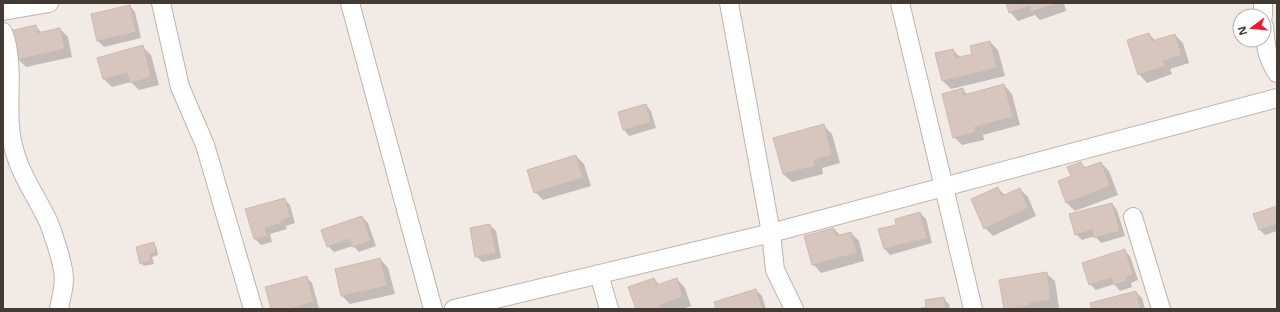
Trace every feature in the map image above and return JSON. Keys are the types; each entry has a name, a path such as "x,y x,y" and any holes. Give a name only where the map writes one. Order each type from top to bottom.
{"street":[{"path":"3,11 49,3"},
{"path":"161,3 180,87 204,145 253,309"},
{"path":"350,3 433,309"},
{"path":"729,3 772,233 775,270 794,309"},
{"path":"900,3 945,186 973,309"},
{"path":"3,32 7,43 9,65 9,121 14,149 25,180 47,217 63,270 64,288 59,309"},
{"path":"1266,48 1270,63 1277,73"},
{"path":"454,309 772,233 1277,98"},
{"path":"1133,217 1161,309"},
{"path":"599,274 609,309"}],"building":[{"path":"1006,3 1059,3 1031,12 1029,6 1009,13"},
{"path":"130,5 136,32 97,41 91,14"},
{"path":"36,25 38,33 60,28 65,49 17,60 10,31"},
{"path":"1149,33 1152,41 1175,34 1182,55 1163,61 1165,66 1138,75 1127,40"},
{"path":"990,41 997,68 942,81 935,53 953,49 956,58 972,54 970,46"},
{"path":"143,45 151,77 130,83 127,73 103,79 97,58"},
{"path":"1004,84 1013,117 975,127 976,132 953,138 942,94 963,88 964,95"},
{"path":"646,104 651,122 623,130 618,112"},
{"path":"824,124 832,155 814,160 815,166 783,174 773,138"},
{"path":"576,155 583,178 534,193 527,170"},
{"path":"1081,162 1084,168 1101,162 1110,186 1066,203 1058,181 1071,176 1067,167"},
{"path":"998,187 1002,196 1020,188 1028,208 984,229 971,199"},
{"path":"285,198 290,217 281,220 282,223 265,228 267,236 254,239 245,209"},
{"path":"1112,203 1120,231 1094,238 1092,230 1075,235 1069,214"},
{"path":"1277,206 1277,224 1259,230 1253,214"},
{"path":"920,212 927,238 884,249 878,229 896,225 895,219"},
{"path":"362,216 371,241 352,247 350,239 327,247 321,230"},
{"path":"490,224 496,253 475,257 470,228"},
{"path":"834,228 836,236 851,232 857,253 812,265 804,236"},
{"path":"154,242 156,252 150,254 151,261 140,264 136,247"},
{"path":"1125,249 1133,275 1126,277 1127,281 1114,285 1111,278 1089,285 1082,263"},
{"path":"380,258 387,286 341,296 335,269"},
{"path":"1047,272 1051,300 1030,303 1030,306 1004,309 999,280"},
{"path":"307,276 314,302 290,309 271,309 265,287"},
{"path":"654,278 657,285 677,278 683,297 660,305 661,308 658,309 636,309 628,287"},
{"path":"756,289 763,309 716,309 714,302"},
{"path":"1136,291 1141,309 1092,309 1090,303"},
{"path":"944,297 946,309 917,309 926,307 925,300"}]}
